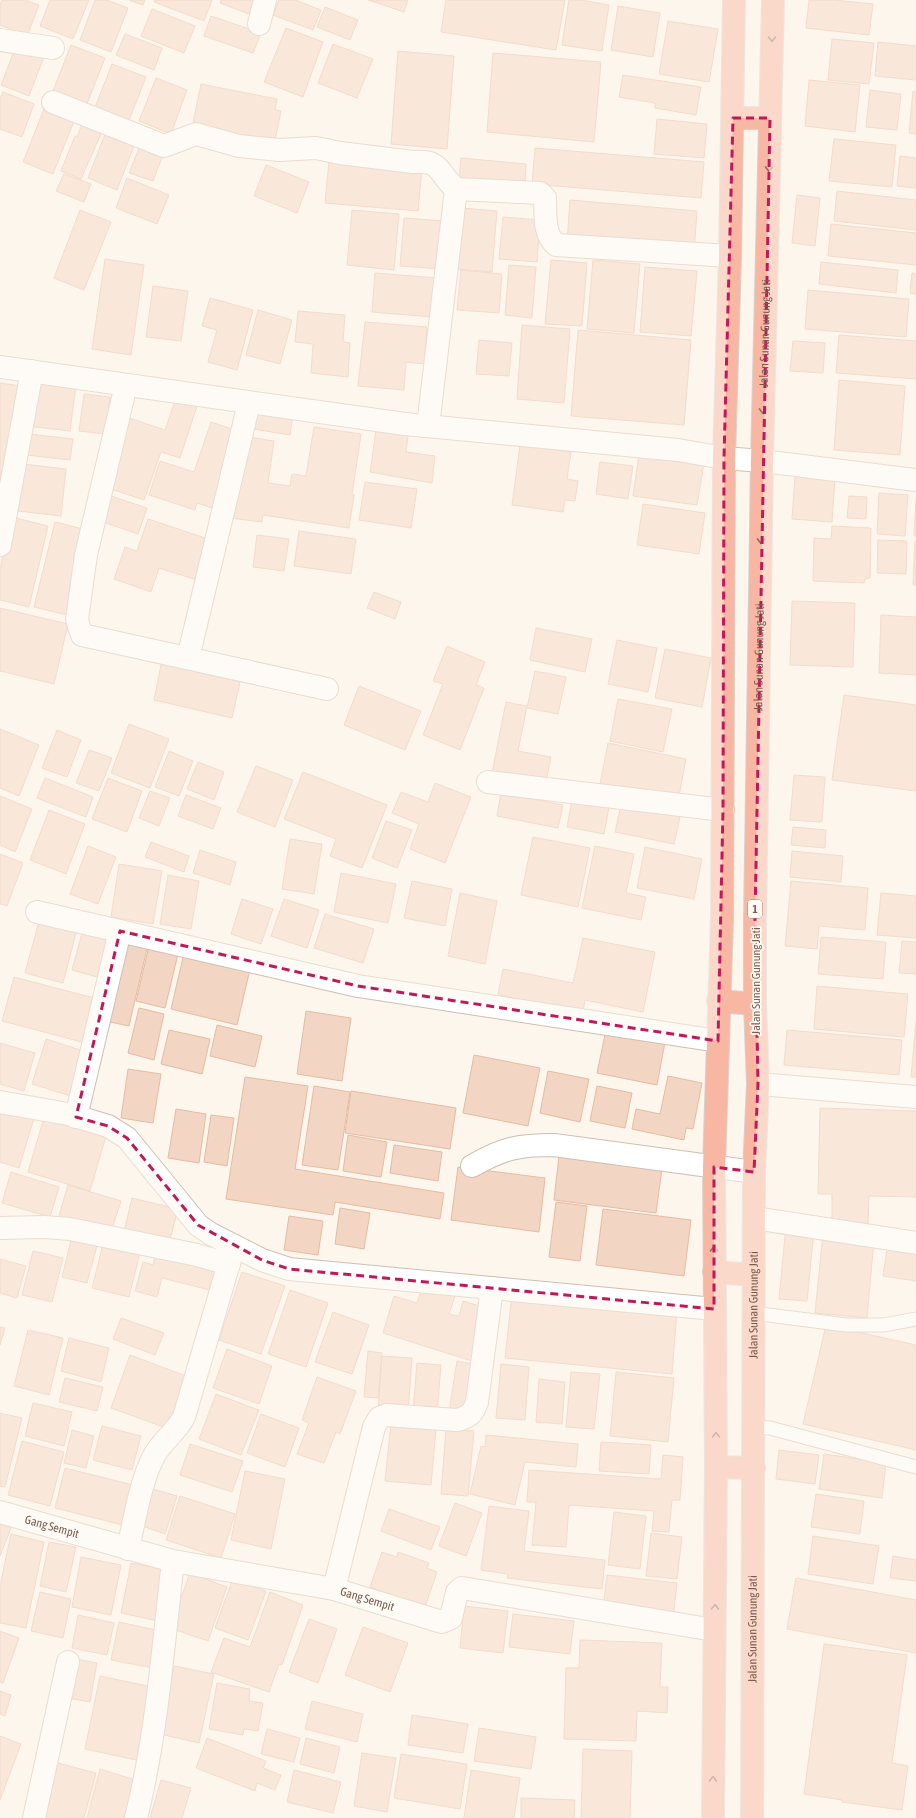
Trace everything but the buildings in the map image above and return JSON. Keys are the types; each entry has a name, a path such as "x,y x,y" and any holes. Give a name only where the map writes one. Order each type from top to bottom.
{"highway":[{"path":"713,1818 716,1467 714,1168 723,810 724,458 730,256 734,0"},
{"name":"Jalan Sunan Gunung Jati","path":"752,1818 754,1468 753,1275 754,1172 758,1084 755,1004 762,461 773,0"},
{"path":"733,118 770,118"},
{"path":"718,1001 755,1004"},
{"path":"714,1272 753,1275"},
{"path":"716,1467 754,1468"}],"street":[{"path":"259,24 264,0"},
{"path":"0,40 53,48"},
{"path":"53,102 164,146 196,134 239,146 279,150 316,148 340,153 413,162 425,161 434,164 456,189 540,193 545,198 546,230 551,241 556,245 730,256"},
{"path":"428,426 456,189"},
{"path":"0,366 249,403 428,426 678,450 724,458 762,461 916,480"},
{"path":"0,546 32,371"},
{"path":"126,385 86,555 77,619 78,627 82,635 327,689"},
{"path":"188,658 249,403"},
{"path":"488,782 723,810"},
{"path":"37,912 358,986 718,1041"},
{"path":"76,1117 120,931"},
{"path":"758,1084 916,1097"},
{"path":"0,1102 76,1117 108,1126 127,1138 198,1225 232,1255"},
{"path":"472,1166 506,1150 526,1145 554,1145 657,1158 714,1168 754,1172"},
{"path":"754,1218 916,1244"},
{"path":"0,1228 44,1227 70,1229 197,1255 232,1255 262,1260 289,1269 714,1309"},
{"path":"128,1549 146,1474 154,1456 164,1440 178,1428 184,1417 232,1255"},
{"path":"334,1589 374,1427 379,1418 386,1415 458,1420 469,1417 474,1410 477,1402 492,1288"},
{"name":"Gang Sempit","path":"0,1512 173,1561 334,1589 442,1622 451,1618 457,1592 462,1588 714,1630"},
{"path":"136,1818 145,1784 157,1701 173,1561"},
{"path":"34,1818 68,1662"}],"lane":[{"path":"753,1312 846,1325 884,1325 916,1319"},
{"path":"754,1427 770,1428 916,1467"}],"highlighted area":[{"path":"733,118 770,118 755,919 758,1084 754,1172 714,1167 714,1309 289,1269 262,1260 198,1225 127,1138 108,1126 76,1117 120,931 358,986 718,1041 723,810 724,458"}]}
